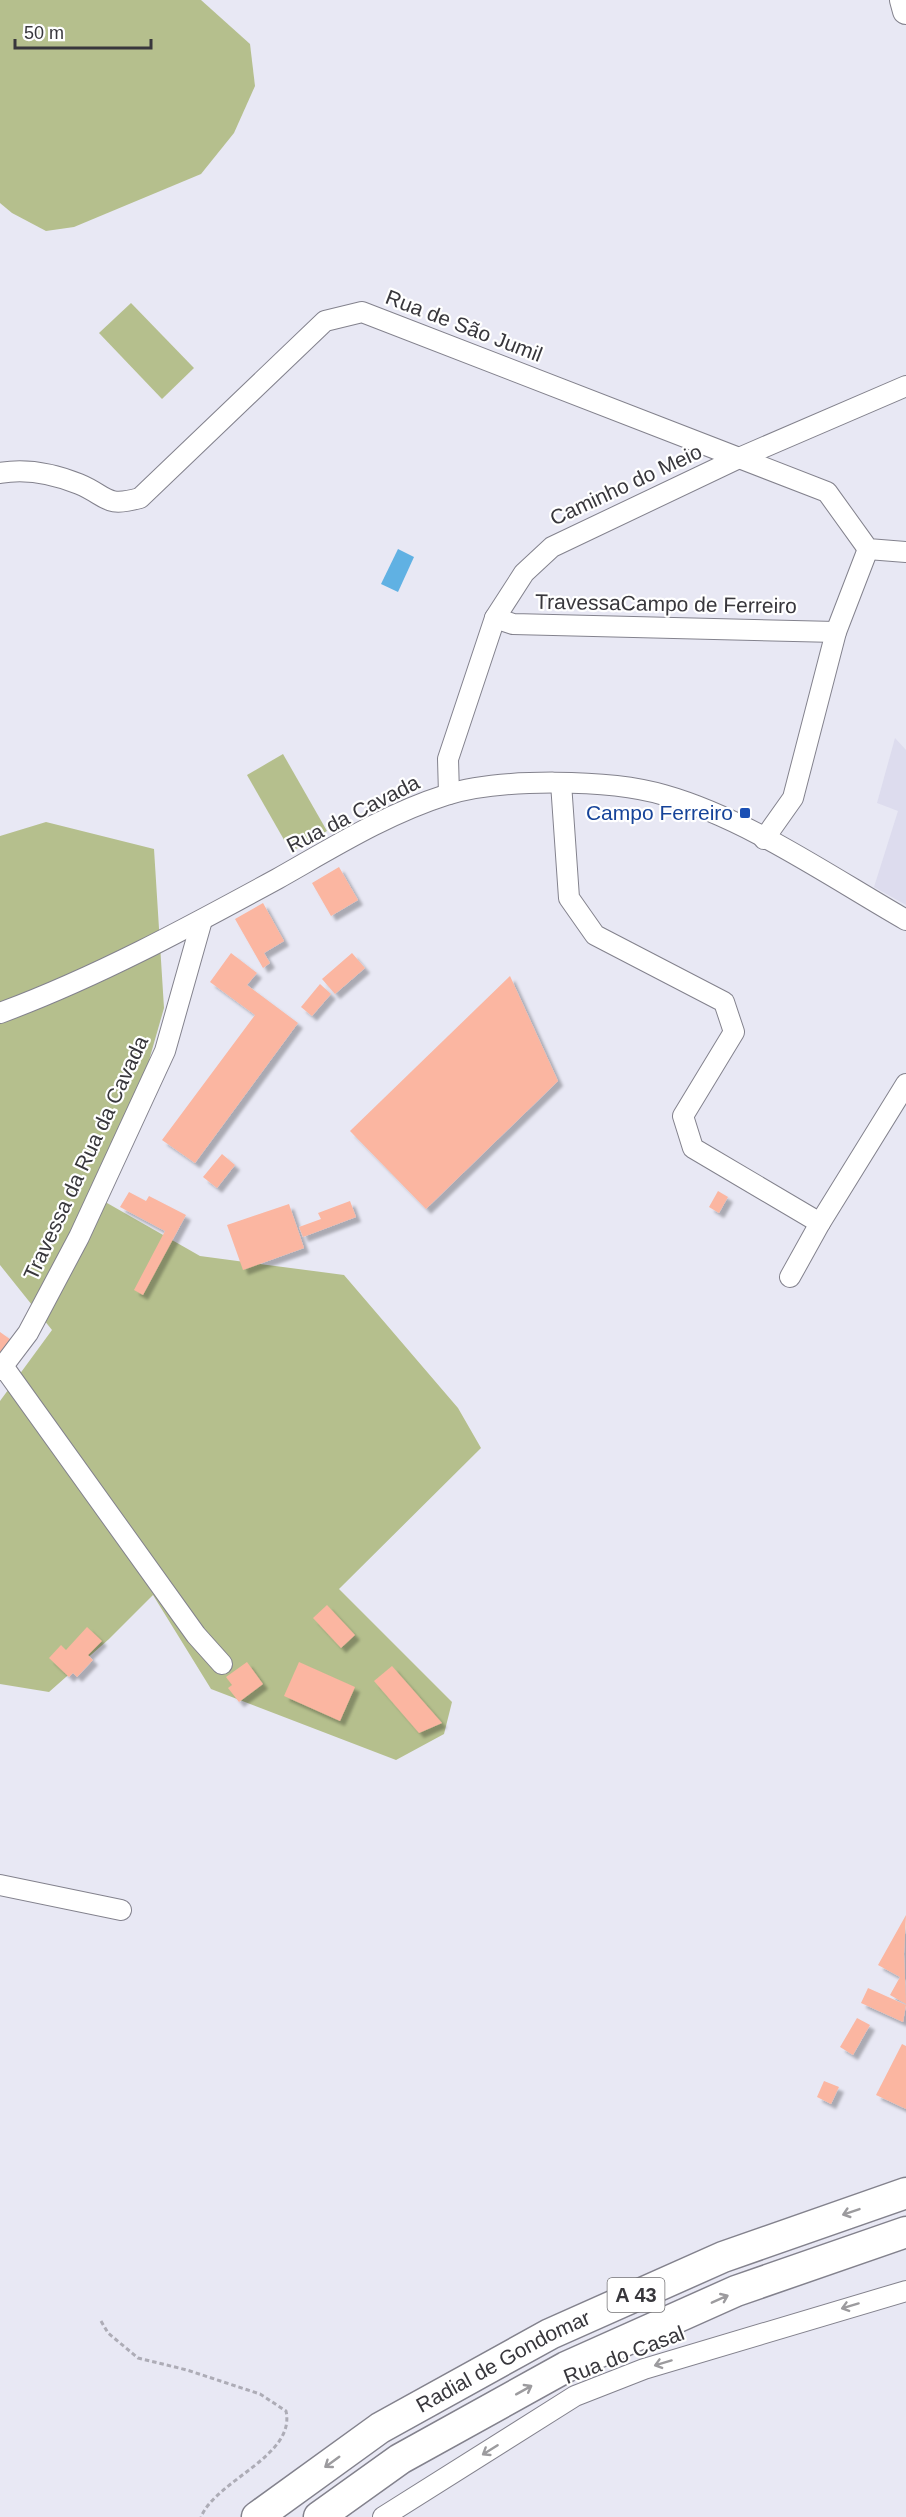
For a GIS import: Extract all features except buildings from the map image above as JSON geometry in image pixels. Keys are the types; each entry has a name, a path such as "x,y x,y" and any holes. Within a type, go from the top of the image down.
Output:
{"highway":[{"name":"Radial de Gondomar","path":"257,2517 380,2428 550,2334 701,2266 906,2193"},
{"name":"Radial de Gondomar","path":"319,2517 400,2459 577,2362 736,2291 906,2232"}],"main road":[{"path":"903,0 906,11"}],"street":[{"name":"Rua de São Jumil","path":"0,473 37,472 57,477 80,485 104,500 122,503 140,498 325,321 362,312 827,492 868,549"},
{"name":"Caminho do Meio","path":"449,794 448,759 495,618 524,573 552,547 739,458 906,386"},
{"path":"765,839 793,798 836,632 868,549 906,552"},
{"name":"TravessaCampo de Ferreiro","path":"495,618 513,624 836,632"},
{"path":"561,783 568,898 595,935 724,1002 734,1032 683,1116 693,1148 820,1223"},
{"name":"Rua da Cavada","path":"0,1013 62,990 202,920 401,811 449,794 507,786 561,783 609,785 663,794 731,821 906,920"},
{"name":"Travessa da Rua da Cavada","path":"2,1368 27,1333 79,1237 165,1051 202,920"},
{"path":"790,1277 820,1223 906,1084"},
{"path":"2,1368 196,1635 222,1664"},
{"path":"0,1885 121,1910"},
{"name":"Rua do Casal","path":"383,2517 575,2396 644,2369 906,2291"}],"path":[{"path":"101,2321 108,2333 138,2358 187,2370 260,2394 285,2411 288,2423 277,2445 229,2486 201,2517"}],"shaded area":[{"path":"895,738 906,750 906,905 874,887 898,811 877,803"}],"green space":[{"path":"0,0 201,0 250,44 255,86 234,133 201,174 74,227 46,231 12,213 0,203"},
{"path":"131,303 194,368 162,399 99,333"},
{"path":"283,754 327,831 291,852 247,775"},
{"path":"46,822 154,849 164,1008 132,1120 93,1195 200,1256 344,1275 458,1408 481,1448 339,1589 452,1702 444,1734 396,1760 211,1689 153,1595 109,1639 49,1692 0,1684 0,1401 52,1330 0,1265 0,836"}],"water":[{"path":"398,549 414,557 398,592 381,584"}],"place":[{"name":"Campo Ferreiro","path":"745,813"}]}
